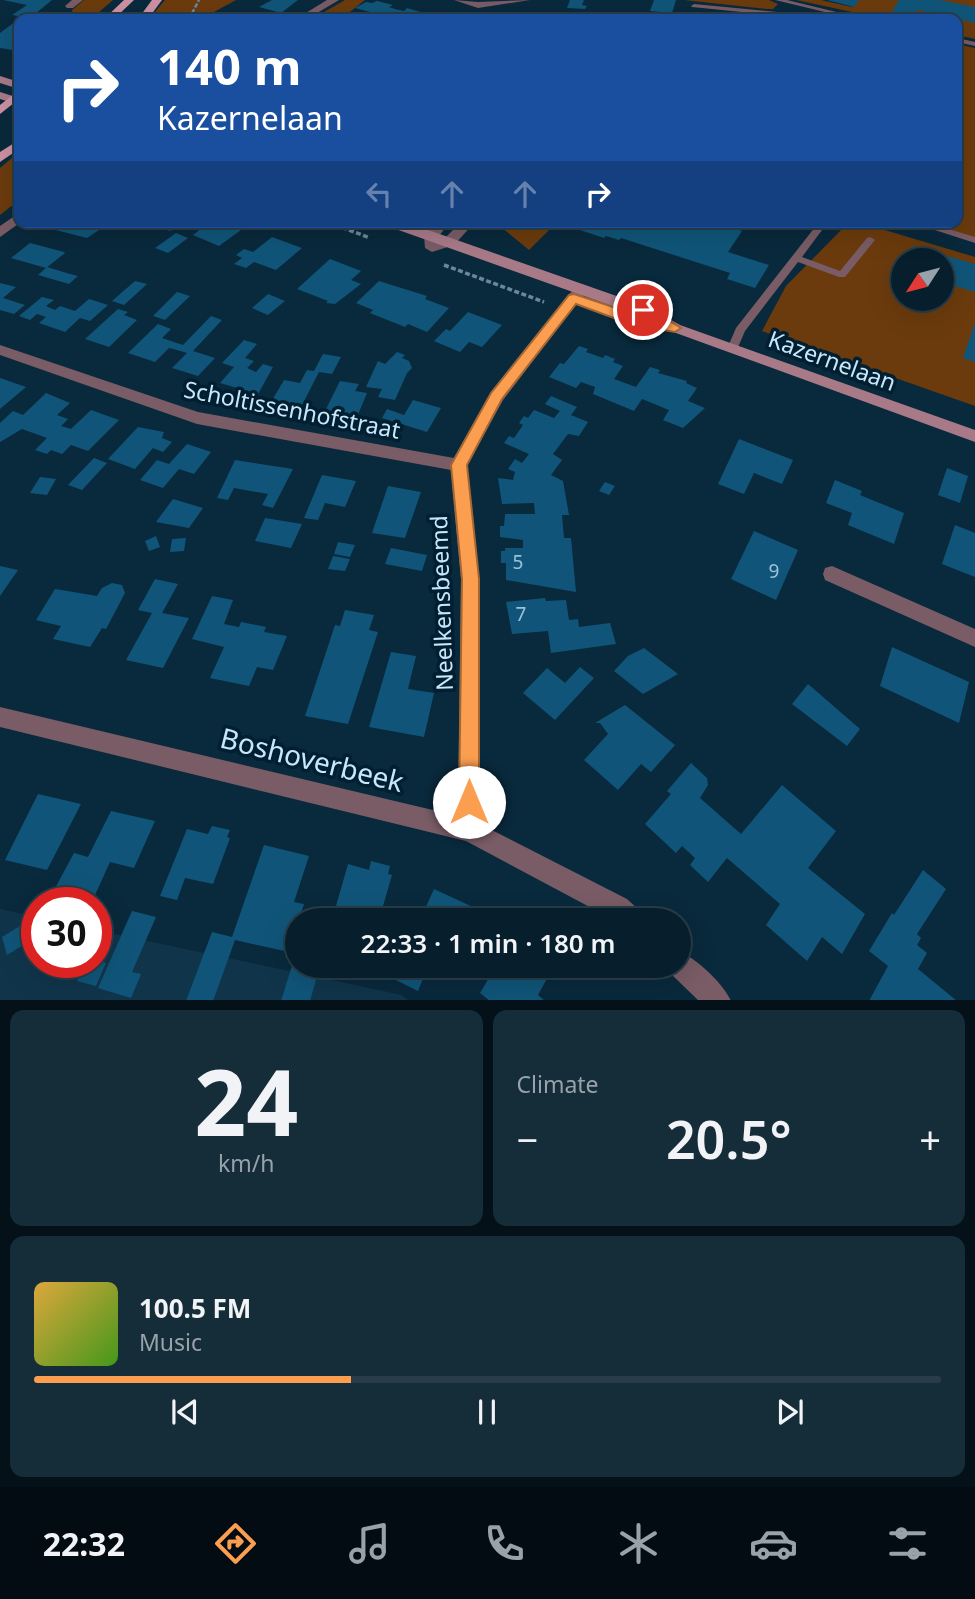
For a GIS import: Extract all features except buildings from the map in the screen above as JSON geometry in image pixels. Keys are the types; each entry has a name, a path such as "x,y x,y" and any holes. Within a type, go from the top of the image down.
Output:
{"main road":[{"path":"114,14 129,0"},
{"path":"0,158 14,147"}],"street":[{"path":"309,14 334,0"},
{"path":"459,0 489,5 525,0"},
{"path":"0,233 14,221"},
{"name":"Kazernelaan","path":"385,228 398,236 431,242 449,242 578,293 638,321 675,328 975,436"},
{"name":"Kazernelaan","path":"397,228 578,293"},
{"path":"431,242 440,228"},
{"path":"449,242 463,228"},
{"path":"459,465 496,396 578,293"},
{"name":"Scholtissenhofstraat","path":"0,350 197,418 459,465"},
{"name":"Neelkensbeemd","path":"459,465 470,579 469,830"},
{"path":"832,574 975,638"},
{"name":"Boshoverbeek","path":"0,717 469,830 618,908"},
{"path":"691,975 718,1000"}],"lane":[{"path":"778,0 836,14"},
{"path":"694,6 776,14"},
{"path":"732,349 740,330 816,228"},
{"path":"934,228 975,240"},
{"path":"796,258 842,275 870,240"}],"shaded area":[{"path":"84,0 113,0 97,14 73,14 72,10"},
{"path":"165,0 236,0 210,14 153,14"},
{"path":"345,0 365,0 347,14 321,14"},
{"path":"684,0 769,0 778,4 773,9 766,9"},
{"path":"796,0 821,0 852,7 858,0 975,0 975,39 962,36 962,14 862,14"},
{"path":"962,45 975,48 975,238 942,228 962,228"},
{"path":"14,156 14,204 0,215 0,168"},
{"path":"500,228 551,228 529,250"},
{"path":"843,228 878,228 945,248 891,248 891,312 954,312 954,251 975,257 975,406 762,331 786,286"},
{"path":"0,909 21,914 21,978 112,978 112,933 285,970 285,978 322,978 402,995 408,1000 0,1000"}],"route":[{"path":"469,802 470,579 459,465 496,396 574,298 638,321 675,328 643,310"}]}
